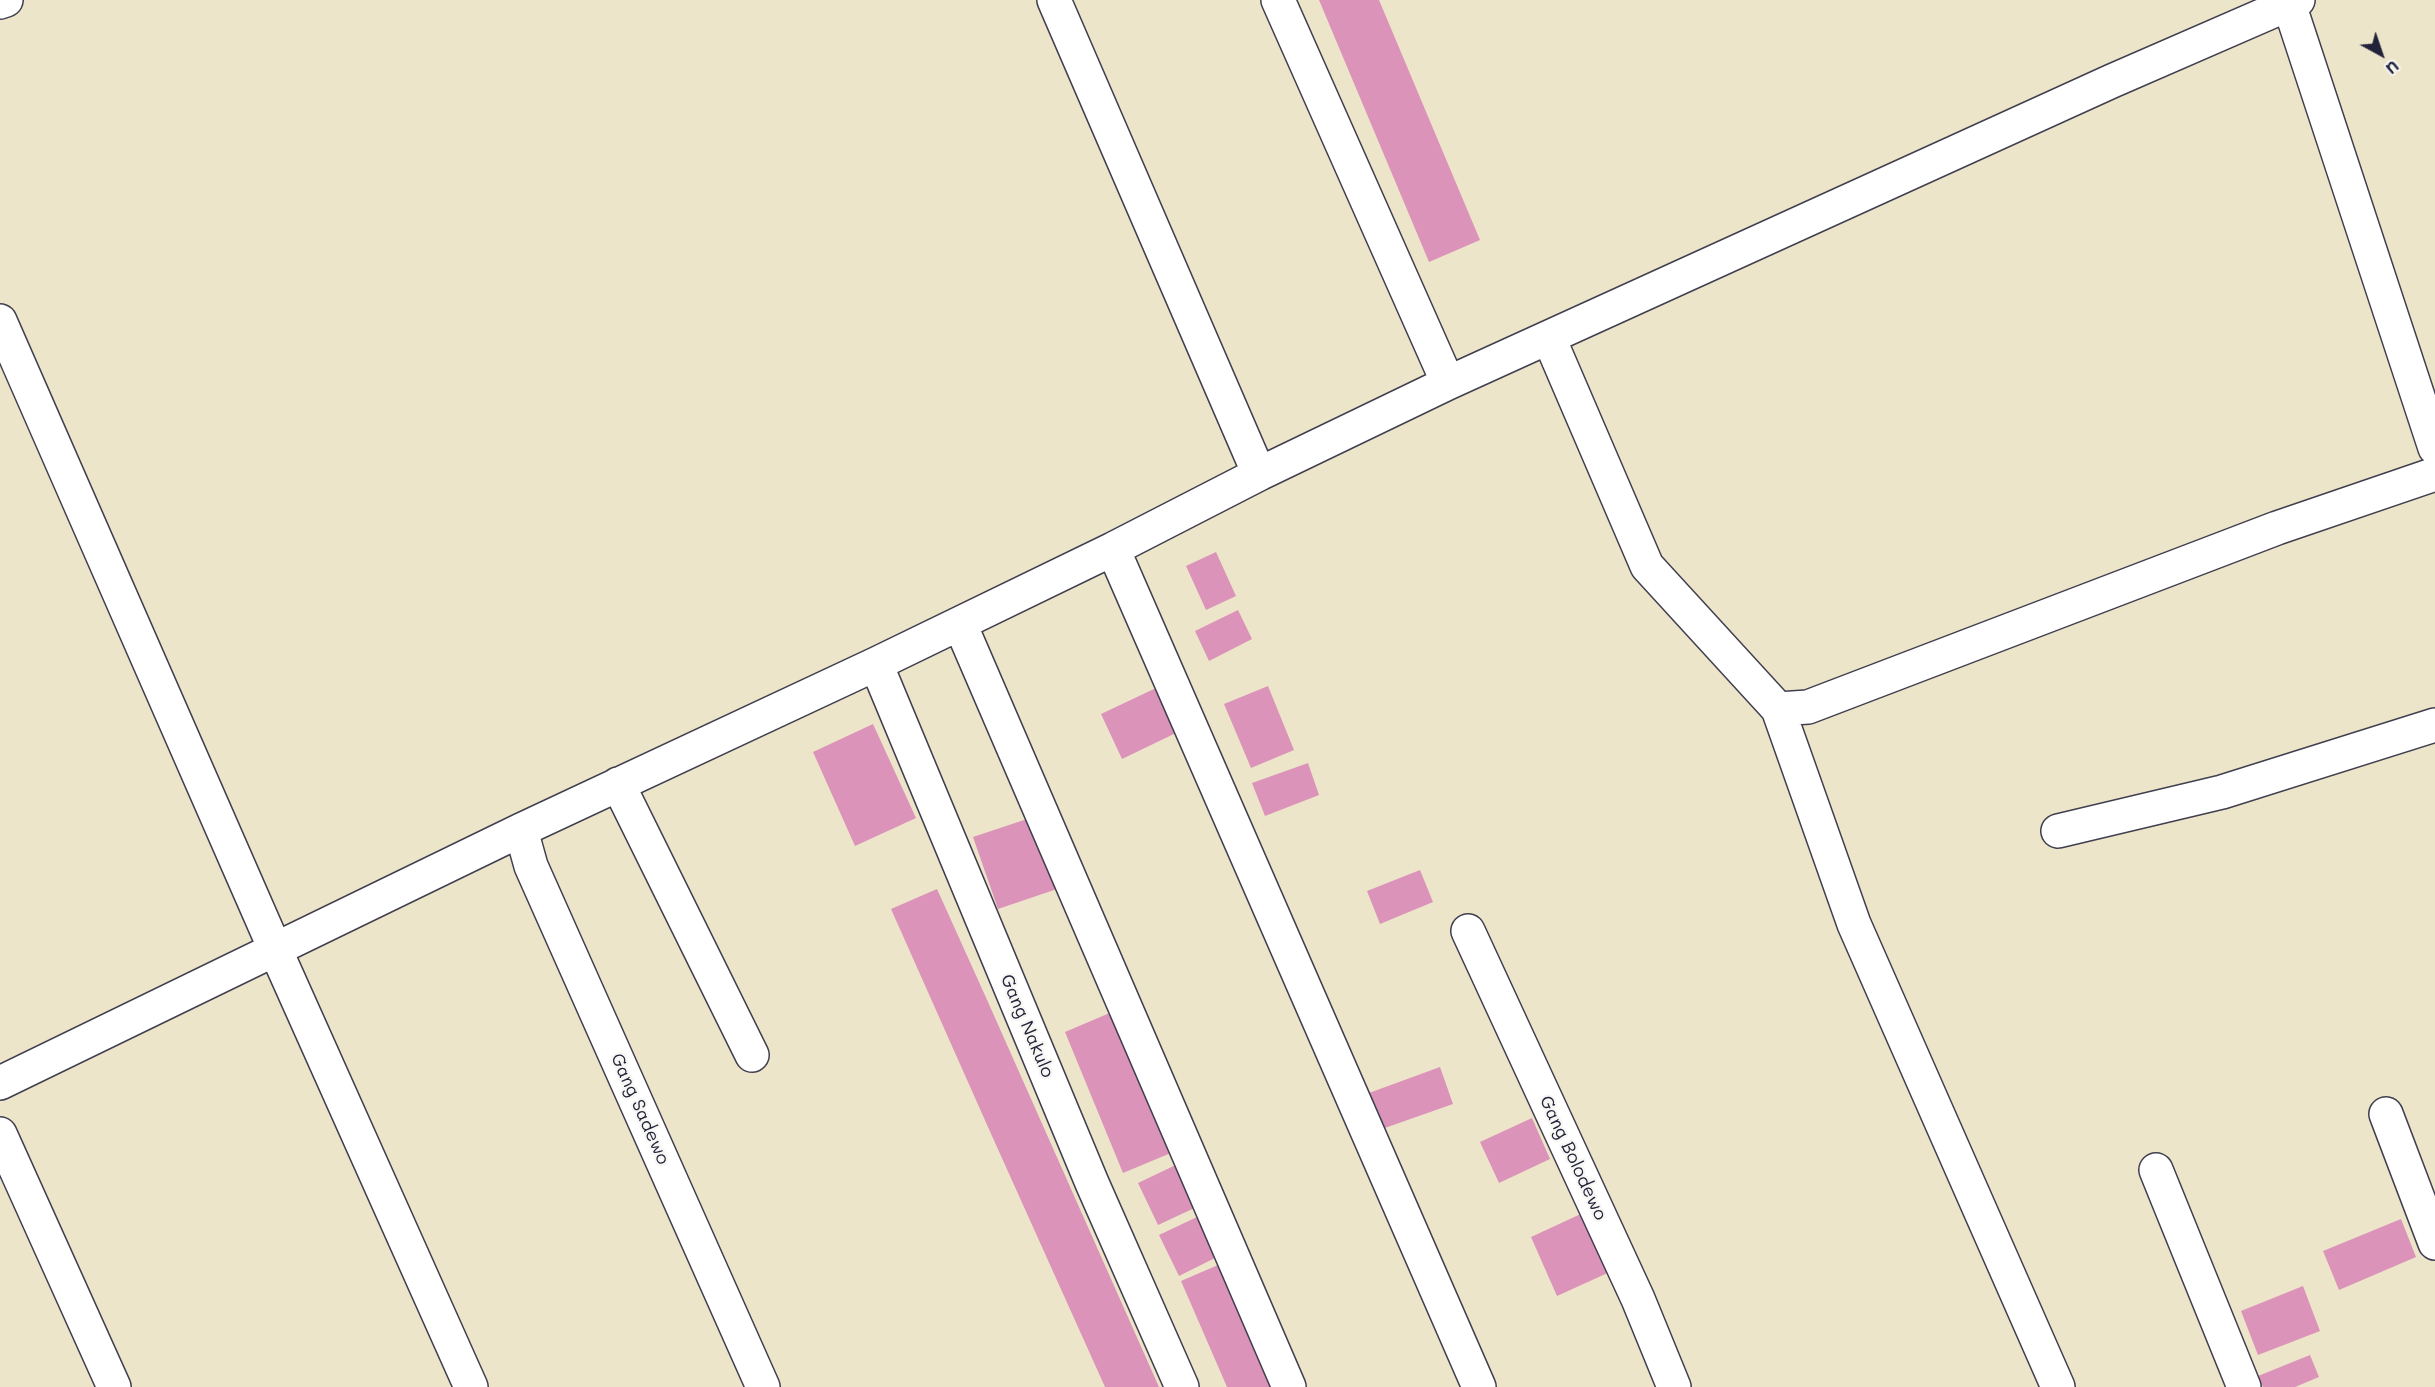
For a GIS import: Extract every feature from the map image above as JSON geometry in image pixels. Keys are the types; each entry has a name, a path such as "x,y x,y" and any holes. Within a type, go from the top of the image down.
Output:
{"street":[{"path":"0,3 6,0"},
{"path":"1054,0 1259,474"},
{"path":"1278,0 1448,383"},
{"path":"0,1083 521,830 960,624 1259,474 1448,383 2102,86 2293,2 2435,448"},
{"path":"0,321 274,949 471,1387"},
{"path":"1549,338 1647,566 1779,709 1854,924 2058,1387"},
{"path":"1779,709 1808,707 2277,528 2435,474"},
{"path":"1113,549 1479,1387"},
{"path":"960,624 1289,1387"},
{"name":"Gang Nakulo","path":"876,664 1088,1172 1182,1387"},
{"path":"2058,831 2222,792 2435,725"},
{"path":"618,784 752,1055"},
{"name":"Gang Sadewo","path":"521,830 531,866 763,1387"},
{"name":"Gang Bolodewo","path":"1468,931 1638,1299 1674,1387"},
{"path":"2386,1114 2435,1243"},
{"path":"0,1134 114,1387"},
{"path":"2156,1170 2244,1387"}],"building":[{"path":"1319,0 1379,0 1480,240 1429,262"},
{"path":"1216,552 1236,596 1206,610 1186,566"},
{"path":"1238,610 1252,639 1209,661 1195,631"},
{"path":"1268,686 1294,750 1251,768 1224,704"},
{"path":"1156,688 1176,733 1122,759 1101,714"},
{"path":"873,724 916,818 855,846 813,752"},
{"path":"1308,763 1319,795 1265,816 1252,783"},
{"path":"1036,816 1060,888 998,909 973,837"},
{"path":"1420,870 1433,902 1380,924 1367,891"},
{"path":"937,889 1159,1387 1105,1387 992,1136 891,909"},
{"path":"1119,1009 1178,1150 1123,1173 1065,1032"},
{"path":"1440,1067 1453,1104 1382,1129 1369,1093"},
{"path":"1532,1118 1550,1159 1499,1183 1480,1142"},
{"path":"1182,1162 1201,1205 1158,1225 1138,1183"},
{"path":"1585,1212 1612,1271 1557,1296 1531,1237"},
{"path":"1197,1217 1217,1257 1179,1276 1159,1235"},
{"path":"2401,1219 2416,1257 2339,1290 2323,1251"},
{"path":"1225,1262 1279,1387 1227,1387 1181,1281"},
{"path":"2303,1286 2320,1331 2258,1355 2241,1311"},
{"path":"2310,1355 2319,1377 2295,1387 2263,1387 2258,1376"}]}
